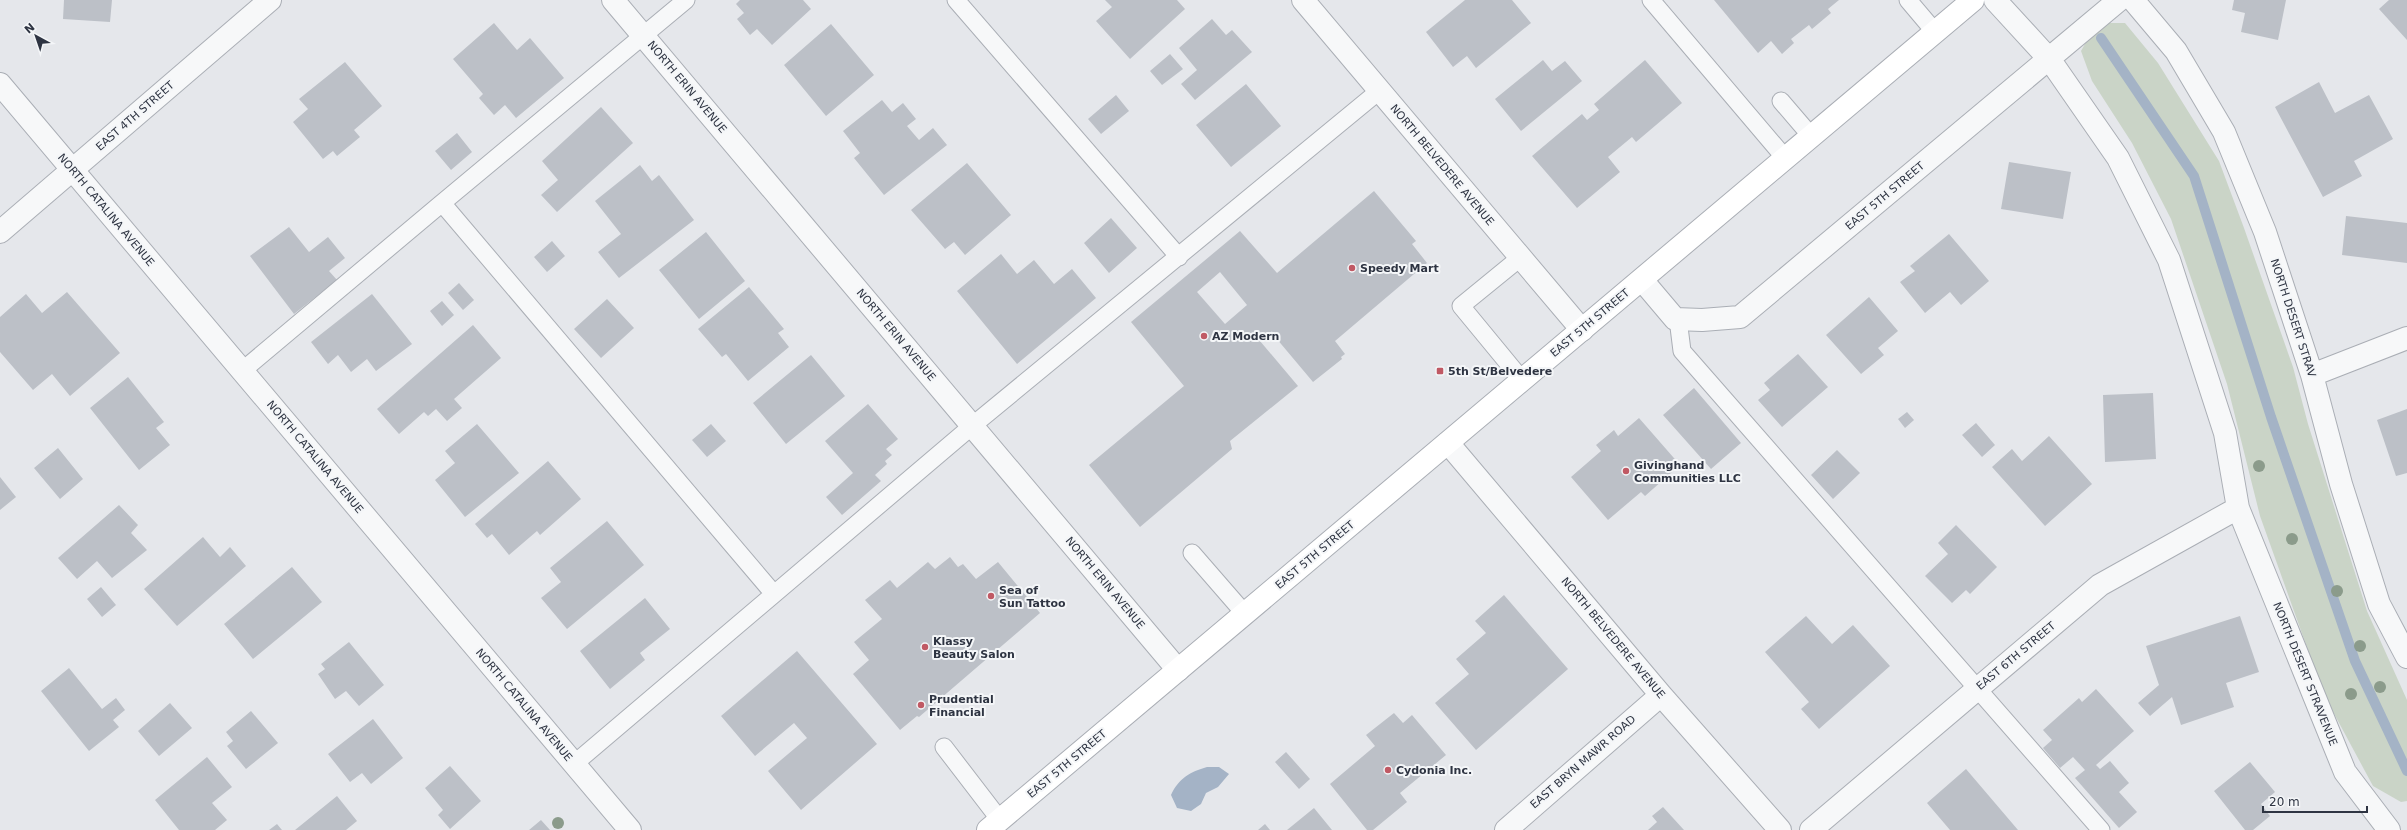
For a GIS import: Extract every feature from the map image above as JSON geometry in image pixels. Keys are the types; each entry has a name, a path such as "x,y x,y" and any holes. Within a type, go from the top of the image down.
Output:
{"street":[{"name":"EAST 4TH STREET","path":"0,232 270,0"},
{"name":"NORTH ERIN AVENUE","path":"613,0 1178,670"},
{"name":"NORTH BELVEDERE AVENUE","path":"1303,0 1582,330"},
{"name":"EAST 5TH STREET","path":"994,825 1642,280 1972,0"},
{"path":"1995,0 2050,60 2118,158 2169,260 2225,433 2238,508"},
{"name":"EAST 5TH STREET","path":"1678,319 1740,317 2050,60 2119,0"},
{"name":"NORTH DESERT STRAV","path":"2133,0 2176,51 2224,132 2265,232 2312,375 2341,484 2379,604 2407,657"},
{"name":"NORTH CATALINA AVENUE","path":"0,84 630,830"},
{"path":"1642,280 1675,319 1678,319"},
{"path":"2312,375 2407,338"},
{"name":"NORTH BELVEDERE AVENUE","path":"1448,443 1661,695 1780,830"},
{"name":"EAST 6TH STREET","path":"1811,830 2100,585 2238,508"},
{"name":"NORTH DESERT STRAVENUE","path":"2238,508 2345,772 2389,830"},
{"name":"EAST BRYN MAWR ROAD","path":"1506,830 1661,695"}],"lane":[{"path":"242,371 686,0"},
{"path":"956,0 1179,257"},
{"path":"1651,0 1785,158"},
{"path":"1908,0 1935,32"},
{"path":"574,764 972,426 1380,91"},
{"path":"1781,101 1811,136"},
{"path":"442,203 774,594"},
{"path":"1521,257 1461,306 1522,380"},
{"path":"1678,319 1682,351 2101,830"},
{"path":"1192,553 1245,614"},
{"path":"944,747 994,825"}],"shaded area":[{"path":"2106,23 2125,23 2158,63 2219,161 2293,367 2308,424 2367,611 2407,700 2407,801 2401,802 2373,786 2324,695 2260,516 2227,384 2171,219 2132,143 2092,81 2081,51 2090,35"}],"water":[{"path":"1207,767 1219,767 1229,774 1218,787 1206,793 1201,804 1191,811 1177,808 1171,795 1174,789 1186,776"}],"building":[{"path":"64,0 112,0 110,22 63,19"},
{"path":"740,0 803,0 811,9 772,45 757,29 750,35 737,19 744,13 736,4"},
{"path":"1105,0 1177,0 1185,9 1130,59 1096,21 1112,7"},
{"path":"1465,0 1512,0 1531,23 1476,68 1467,56 1453,67 1426,32"},
{"path":"1714,0 1839,0 1828,9 1831,13 1812,29 1809,25 1791,39 1794,43 1782,54 1771,41 1758,53"},
{"path":"2234,0 2286,0 2278,40 2241,32 2245,13 2232,10"},
{"path":"2389,0 2407,0 2407,40 2379,9"},
{"path":"1212,19 1226,35 1232,30 1252,52 1195,100 1181,84 1197,70 1179,48"},
{"path":"494,23 517,50 530,38 564,78 516,118 505,105 494,115 479,98 483,94 453,59"},
{"path":"831,24 874,75 826,116 784,65"},
{"path":"1170,54 1183,69 1162,85 1150,71"},
{"path":"1543,60 1552,71 1565,61 1582,81 1521,131 1495,99"},
{"path":"1645,60 1682,103 1636,142 1632,137 1608,157 1620,172 1577,208 1532,156 1582,114 1587,120 1599,110 1594,104"},
{"path":"345,62 382,106 354,130 360,137 337,156 333,151 323,159 293,122 308,109 299,99"},
{"path":"2319,82 2335,113 2369,95 2393,139 2354,161 2362,176 2323,197 2275,107"},
{"path":"1246,84 1281,126 1231,167 1196,125"},
{"path":"1116,95 1129,111 1101,134 1088,119"},
{"path":"882,100 892,112 903,103 916,119 907,126 919,140 933,128 947,145 884,195 854,158 860,153 843,131"},
{"path":"601,107 633,143 557,212 541,195 558,180 542,161"},
{"path":"457,133 472,152 451,170 435,151"},
{"path":"2009,162 2071,172 2063,219 2001,209"},
{"path":"967,163 1011,215 965,255 954,242 945,249 911,210"},
{"path":"640,165 652,181 659,175 694,220 619,278 598,252 621,234 595,201"},
{"path":"1374,191 1416,241 1412,244 1427,263 1335,341 1345,354 1341,357 1342,359 1313,382 1271,332 1260,341 1298,386 1230,441 1232,449 1140,527 1089,465 1184,386 1131,322 1240,231 1277,273","holes":["1220,272 1247,305 1225,324 1197,292"]},
{"path":"2346,216 2407,223 2407,263 2342,255"},
{"path":"1111,218 1137,248 1109,273 1084,243"},
{"path":"289,227 309,252 328,237 345,258 329,271 337,280 294,314 250,256"},
{"path":"706,232 745,281 699,319 659,270"},
{"path":"1949,234 1989,281 1961,305 1950,292 1925,313 1900,282 1915,271 1910,266"},
{"path":"552,241 565,256 547,272 534,257"},
{"path":"1001,254 1017,274 1034,260 1054,284 1072,269 1096,298 1017,364 957,291"},
{"path":"459,283 474,300 463,310 448,293"},
{"path":"749,287 784,329 778,333 789,347 748,381 726,354 722,357 698,329"},
{"path":"67,292 120,353 70,396 52,374 33,390 0,352 0,317 26,294 42,313"},
{"path":"372,294 412,344 376,371 367,359 351,372 338,355 328,364 311,342"},
{"path":"1869,297 1898,331 1878,348 1884,355 1861,374 1826,335"},
{"path":"607,299 634,328 601,358 574,329"},
{"path":"442,301 454,315 442,326 430,311"},
{"path":"473,325 501,358 454,399 462,408 447,421 436,409 428,416 424,412 399,434 377,409"},
{"path":"1798,354 1828,387 1782,427 1758,400 1770,390 1764,383"},
{"path":"811,355 845,396 786,444 753,403"},
{"path":"128,377 164,422 156,428 170,445 139,470 90,408"},
{"path":"1694,388 1741,443 1711,469 1663,415"},
{"path":"2153,393 2156,459 2105,462 2103,395"},
{"path":"868,404 898,439 886,449 892,455 885,461 887,464 875,475 881,481 842,515 826,497 853,473 825,441"},
{"path":"2407,409 2407,473 2396,476 2377,420"},
{"path":"1907,412 1914,420 1905,428 1898,419"},
{"name":"Givinghand Communities LLC","path":"1639,418 1680,465 1645,496 1641,492 1608,520 1571,477 1601,451 1596,445 1614,430 1618,436"},
{"path":"1976,423 1995,445 1982,457 1962,435"},
{"path":"477,424 519,473 465,517 435,480 455,463 445,451"},
{"path":"711,424 726,441 707,457 692,440"},
{"path":"2049,436 2092,484 2045,526 1992,467 2012,449 2022,461"},
{"path":"58,448 83,479 60,499 34,468"},
{"path":"1837,450 1860,473 1833,499 1811,475"},
{"path":"548,461 581,499 540,535 537,531 509,555 492,534 487,538 475,524"},
{"path":"0,477 16,497 0,510"},
{"path":"119,505 138,525 131,533 147,550 112,578 97,561 77,579 58,558"},
{"path":"607,521 644,565 567,629 541,598 561,582 550,568"},
{"path":"1956,525 1997,567 1970,594 1966,590 1952,603 1925,576 1948,554 1938,543"},
{"path":"203,537 220,557 230,547 246,566 177,626 144,589"},
{"path":"950,557 958,567 963,564 976,579 998,562 1040,613 919,717 917,716 900,730 853,674 869,660 854,642 882,619 865,600 890,580 897,588 928,562 935,569"},
{"path":"292,567 322,602 253,659 224,624"},
{"path":"101,587 116,605 102,617 87,599"},
{"path":"1504,595 1568,669 1476,750 1435,703 1469,674 1456,659 1486,633 1475,621"},
{"path":"645,598 670,629 640,653 645,660 610,689 580,651"},
{"path":"1806,616 1832,644 1853,625 1890,666 1819,729 1801,709 1809,702 1765,652"},
{"path":"2240,616 2259,672 2226,683 2234,707 2181,725 2172,697 2150,716 2138,703 2159,685 2146,646"},
{"path":"349,642 384,685 359,706 346,691 335,699 318,674 325,669 321,664"},
{"path":"797,651 877,744 801,810 768,771 807,738 794,723 755,756 721,716"},
{"path":"69,668 102,709 116,698 125,710 113,720 119,727 89,751 41,691"},
{"path":"2096,689 2134,731 2096,765 2100,769 2110,761 2129,783 2119,792 2137,812 2119,828 2075,778 2085,770 2073,757 2060,768 2043,748 2052,740 2043,730 2079,698 2082,702"},
{"path":"170,703 192,728 159,756 138,731"},
{"path":"251,711 278,743 246,769 227,746 233,741 226,732"},
{"name":"Cydonia Inc.","path":"1394,713 1403,723 1412,715 1446,755 1400,793 1407,802 1373,830 1367,830 1330,784 1375,746 1366,735"},
{"path":"373,719 403,758 371,784 362,773 350,782 328,754"},
{"path":"1286,752 1310,779 1299,789 1275,762"},
{"path":"207,757 232,787 212,803 227,820 215,830 179,830 155,800"},
{"path":"2250,762 2275,792 2261,804 2270,816 2253,830 2245,830 2214,791"},
{"path":"450,766 481,801 450,829 438,815 443,810 425,788"},
{"path":"1966,769 2018,830 1950,830 1927,803"},
{"path":"337,796 357,821 346,830 295,830"},
{"path":"1663,807 1684,830 1648,830 1657,822 1652,816"},
{"path":"1314,808 1332,830 1287,830"},
{"path":"541,820 550,830 529,830"},
{"path":"277,824 282,830 269,830"},
{"path":"1265,824 1270,830 1258,830"}],"waterway":[{"path":"2101,38 2194,176 2271,417 2355,661 2407,771"}],"place":[{"name":"Speedy Mart","path":"1352,268"},
{"name":"AZ Modern","path":"1204,336"},
{"name":"5th St/Belvedere","path":"1440,371"},
{"name":"Givinghand Communities LLC","path":"1626,471"},
{"name":"Sea of Sun Tattoo","path":"991,596"},
{"name":"Klassy Beauty Salon","path":"925,647"},
{"name":"Prudential Financial","path":"921,705"},
{"name":"Cydonia Inc.","path":"1388,770"}]}
